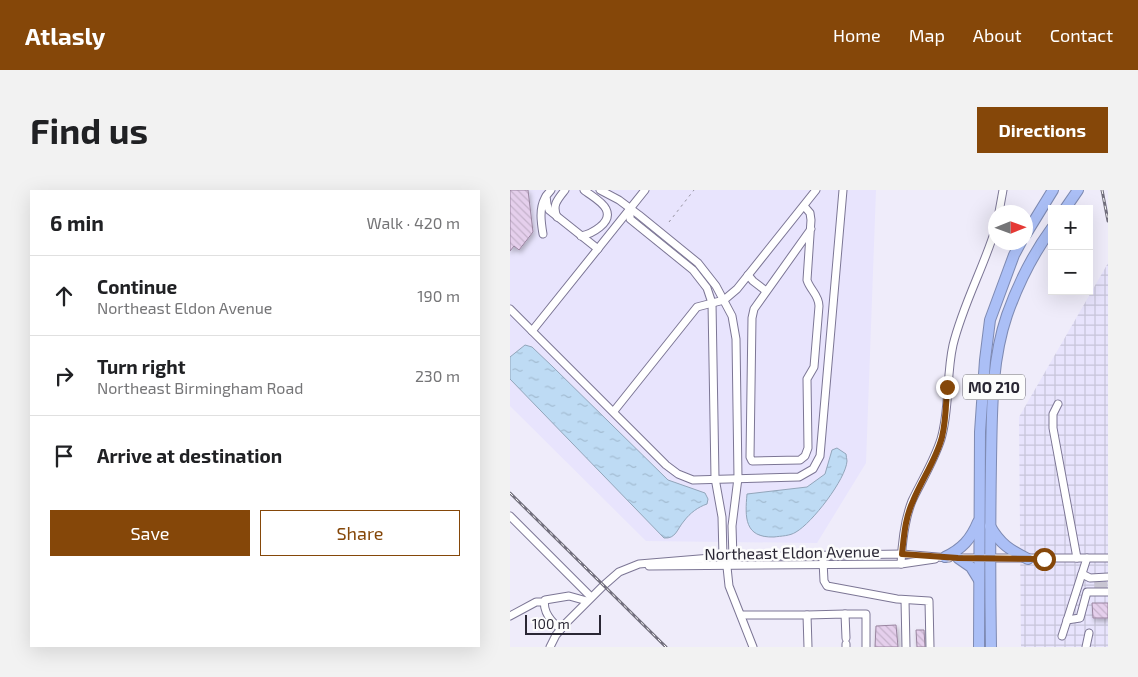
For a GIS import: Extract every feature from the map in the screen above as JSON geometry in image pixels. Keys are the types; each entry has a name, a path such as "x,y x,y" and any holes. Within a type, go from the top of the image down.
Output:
{"highway":[{"path":"1033,223 1053,190"},
{"path":"1068,205 1078,190"},
{"name":"MO 210","path":"979,647 980,585 990,525 992,406 996,357 1006,316 1022,276 1048,234"},
{"name":"MO 210","path":"991,647 980,517 980,432 990,320 1017,250"},
{"path":"945,557 961,549 973,535 980,517"},
{"path":"990,525 997,540 1012,552 1028,559"},
{"path":"958,558 967,563 975,572 980,585"}],"street":[{"path":"557,217 554,210 555,203 565,190"},
{"path":"581,236 593,232 600,227 607,215 602,204 584,190"},
{"path":"600,190 619,200 698,263 724,300 732,316 736,333 738,478 732,526 733,558 727,567"},
{"path":"532,331 645,190"},
{"path":"614,411 697,308 724,300 738,288 816,190"},
{"path":"510,309 666,465 678,474 693,480 799,477 813,469 820,456 843,190"},
{"path":"1000,205 1003,190"},
{"path":"549,193 547,204 549,210 598,249"},
{"path":"543,234 541,214 543,202 549,193"},
{"path":"804,206 810,213 812,220 807,280 819,300 814,367 807,379 808,448 805,456 800,460 752,461 750,457 752,318 754,309 811,229"},
{"path":"630,210 630,219 694,270 707,288 712,303 715,478 722,517 723,558 727,567 729,586 753,647"},
{"path":"902,564 905,524 912,502 935,457 942,437 946,416 948,373 958,330 965,306 988,250"},
{"path":"748,275 766,291"},
{"path":"815,352 830,352"},
{"path":"1058,404 1054,414 1053,428 1070,505 1077,558"},
{"path":"510,516 589,599"},
{"name":"Northeast Eldon Avenue","path":"550,647 561,629 589,599 619,572 639,564 723,558 902,554 985,559 1108,558"},
{"path":"823,556 824,581 827,586 905,600 929,601 930,647"},
{"name":"Northeast Eldon Avenue","path":"639,564 657,568 902,564 945,557"},
{"path":"1062,636 1087,558"},
{"path":"1082,574 1102,585"},
{"path":"1067,620 1080,618 1090,578"},
{"path":"1087,592 1102,585"},
{"path":"510,616 536,602 544,602 549,598 568,596 589,599"},
{"path":"905,600 906,647"},
{"path":"544,602 544,608 554,624 561,629"},
{"path":"845,614 846,643"},
{"path":"740,615 866,614 866,647"},
{"path":"807,615 808,647"},
{"path":"1086,647 1089,633"}],"path":[{"path":"669,222 694,190"}],"shaded area":[{"path":"510,190 876,190 866,463 817,543 646,541 510,406"},
{"path":"1108,263 1108,647 1021,647 1019,417 1090,295 1093,295 1093,289"}],"water":[{"path":"525,345 532,347 668,480 705,493 708,499 707,504 689,515 674,535 664,538 510,379 510,357"},
{"path":"837,448 846,454 845,469 835,489 811,520 796,532 785,536 764,536 752,530 748,524 746,511 747,494 807,487 825,474 832,450"}],"building":[{"path":"510,190 528,190 533,232 519,250 514,246 510,251"},
{"path":"1092,603 1108,603 1108,618 1093,618"},
{"path":"896,625 898,647 875,647 876,626"},
{"path":"916,630 924,630 925,647 917,647"}],"tunnel":[{"path":"1098,582 1098,588"},
{"path":"1104,582 1104,588"}],"railway":[{"path":"1102,190 1108,221"},
{"path":"510,493 666,647"}],"route":[{"path":"947,387 946,416 942,437 935,457 912,502 905,524 902,554 958,558 1044,559"}]}
